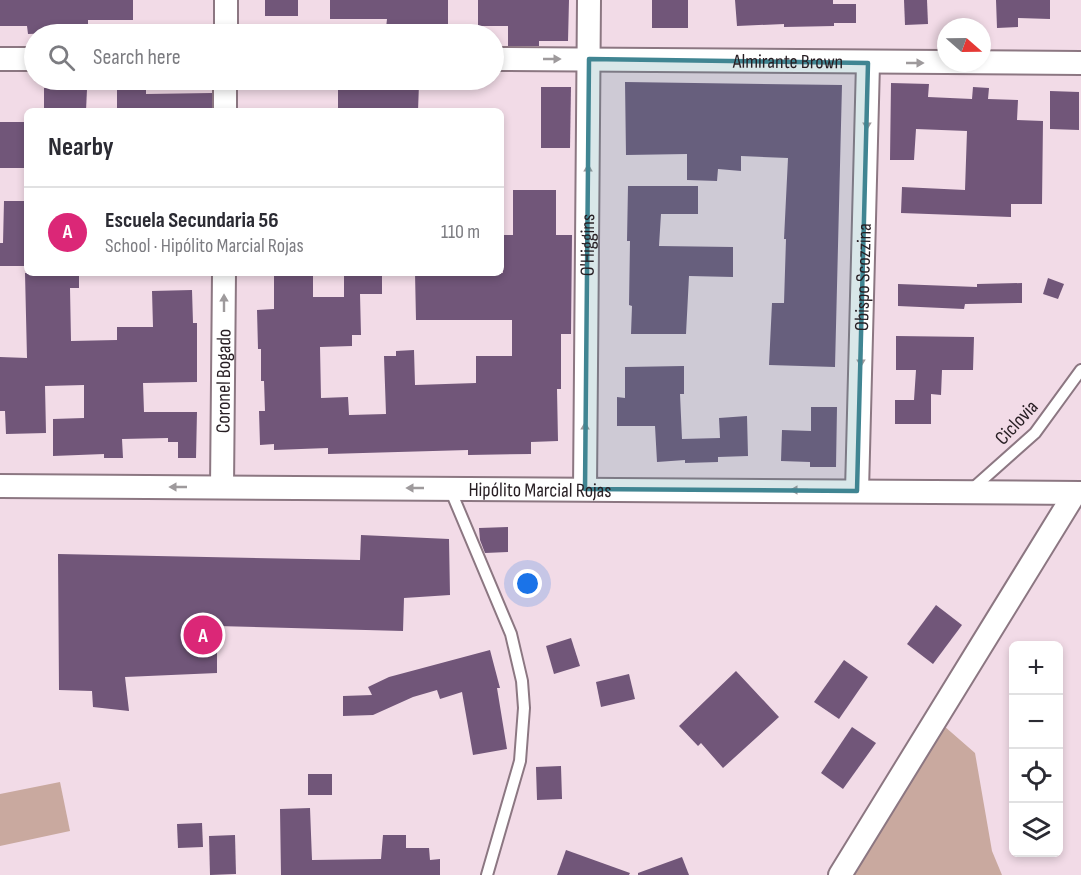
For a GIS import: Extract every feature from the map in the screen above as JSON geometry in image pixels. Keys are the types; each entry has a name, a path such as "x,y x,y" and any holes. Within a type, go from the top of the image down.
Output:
{"street":[{"path":"226,0 226,24"},
{"name":"O'Higgins","path":"585,489 589,0"},
{"path":"0,59 24,59"},
{"name":"Almirante Brown","path":"504,59 1081,63"},
{"name":"Obispo Scozzina","path":"857,491 868,63"},
{"path":"225,90 225,108"},
{"name":"Coronel Bogado","path":"222,487 224,276"},
{"name":"Hipólito Marcial Rojas","path":"0,486 1078,493"},
{"path":"840,875 1078,493"}],"lane":[{"name":"Ciclovia","path":"969,492 1035,433 1081,370"},
{"path":"450,488 511,634 522,681 524,708 520,761 487,875"}],"highlighted area":[{"path":"589,59 868,63 857,491 585,489"}],"shaded area":[{"path":"936,719 975,753 992,851 1002,875 840,875"},
{"path":"60,782 70,831 0,846 0,794"}],"building":[{"path":"0,0 133,0 133,20 88,20 88,24 0,26"},
{"path":"265,0 298,0 298,16 265,16"},
{"path":"330,0 448,0 448,24 386,24 387,19 330,19"},
{"path":"478,0 569,0 568,41 539,41 539,46 508,46 508,26 478,24"},
{"path":"652,0 688,0 688,28 652,28"},
{"path":"735,0 833,0 833,4 856,4 856,23 834,23 834,26 784,27 784,24 737,26"},
{"path":"904,0 927,0 928,24 905,25"},
{"path":"996,0 1050,0 1050,19 1018,18 1018,27 997,28"},
{"path":"625,82 842,85 835,367 769,365 772,303 784,303 788,158 741,156 741,171 718,169 717,181 687,180 687,154 626,155"},
{"path":"891,83 929,84 928,97 972,99 973,87 989,88 988,99 1018,100 1017,120 1043,121 1042,204 1011,204 1011,217 901,213 902,187 965,190 967,131 916,129 914,160 890,160"},
{"path":"541,87 571,87 570,148 541,148"},
{"path":"44,90 87,90 86,108 44,108"},
{"path":"117,90 146,90 146,94 212,93 212,108 117,108"},
{"path":"338,90 419,90 418,108 338,108"},
{"path":"1050,91 1079,92 1079,130 1050,129"},
{"path":"0,122 24,122 24,168 0,168"},
{"path":"628,186 698,186 698,214 661,214 659,246 733,247 733,277 689,276 686,334 631,334 630,241 627,241"},
{"path":"513,190 556,190 556,235 572,235 571,334 561,334 561,389 557,389 558,441 531,442 531,454 468,455 468,450 328,454 328,448 274,450 274,444 260,445 259,411 265,411 264,381 261,381 261,349 258,349 257,310 274,309 274,276 313,276 313,297 344,297 344,276 382,276 382,294 360,294 361,335 352,335 352,346 320,347 321,398 348,397 349,415 386,414 384,356 396,356 396,351 414,350 415,385 476,383 476,356 512,356 512,320 416,320 415,276 504,276 504,235 513,235"},
{"path":"4,201 24,201 24,266 0,266 0,243 3,243"},
{"path":"25,276 79,276 79,288 70,288 71,341 117,340 117,327 153,327 152,291 192,290 193,323 197,323 197,382 143,383 144,412 197,412 196,458 178,458 178,442 168,442 168,438 122,439 123,458 104,458 104,454 53,456 53,419 84,418 84,385 45,386 46,433 6,434 5,411 0,411 0,357 27,358"},
{"path":"1048,278 1064,284 1058,299 1043,294"},
{"path":"1022,283 1022,303 965,304 964,309 898,306 898,284 977,287 977,284"},
{"path":"896,336 974,337 973,370 942,370 941,395 931,394 931,424 895,424 895,400 914,400 916,370 896,370"},
{"path":"684,366 684,394 680,394 682,439 720,438 719,418 747,416 748,456 718,457 718,462 685,463 685,460 657,462 655,426 617,426 617,397 625,398 625,367"},
{"path":"811,407 837,407 836,467 810,467 810,462 781,461 782,430 811,431"},
{"path":"508,527 508,552 485,553 480,540 479,528"},
{"path":"361,535 449,539 450,595 404,598 403,631 217,626 217,673 125,677 129,711 93,707 92,691 59,690 58,554 360,560"},
{"path":"936,605 962,625 933,664 907,644"},
{"path":"571,638 580,666 554,674 546,646"},
{"path":"490,650 500,688 497,688 507,749 473,755 462,692 440,699 437,690 413,697 373,715 343,716 343,696 372,695 368,687 389,677"},
{"path":"844,660 868,677 839,719 814,702"},
{"path":"736,671 779,717 723,768 701,743 698,746 679,726"},
{"path":"629,674 635,699 601,707 596,682"},
{"path":"852,727 876,743 843,789 821,773"},
{"path":"561,766 562,799 537,800 536,767"},
{"path":"308,774 332,774 332,795 308,795"},
{"path":"310,808 312,860 381,859 383,835 406,835 406,848 429,848 430,860 440,859 440,875 281,875 280,809"},
{"path":"202,823 203,847 178,848 177,824"},
{"path":"235,835 236,874 210,875 209,836"},
{"path":"566,850 630,873 629,875 557,875"},
{"path":"682,857 689,875 638,875 638,873"}],"place":[{"name":"Escuela Secundaria 56","path":"203,635"}]}
